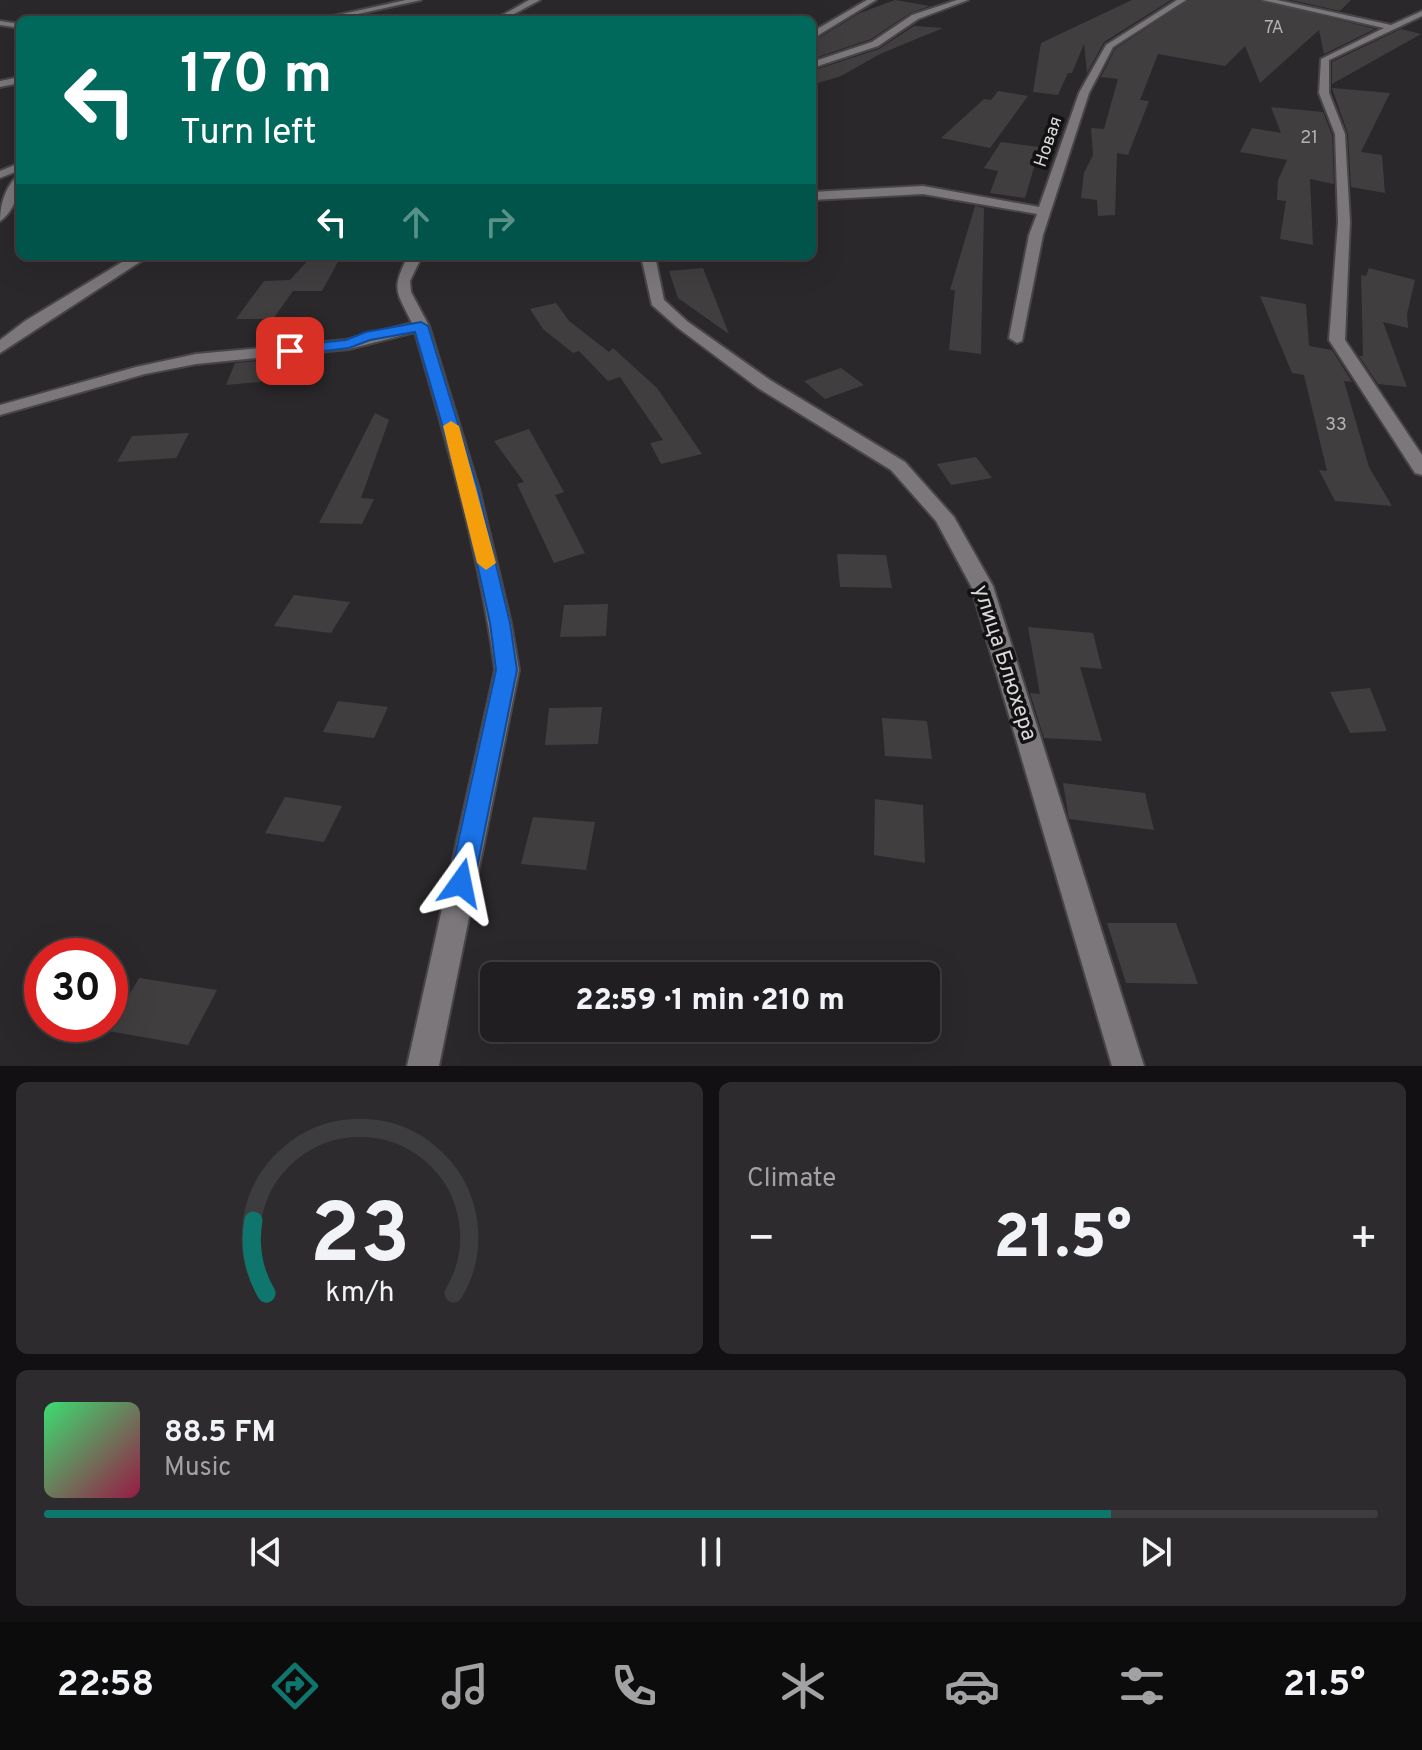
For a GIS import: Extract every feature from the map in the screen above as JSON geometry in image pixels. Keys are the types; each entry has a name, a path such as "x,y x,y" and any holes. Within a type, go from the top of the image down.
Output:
{"street":[{"path":"339,16 417,0"},
{"path":"504,16 536,0"},
{"path":"816,34 872,0"},
{"path":"816,64 875,44 915,17 964,0"},
{"name":"Новая","path":"1017,338 1036,235 1084,93 1110,45 1182,0"},
{"path":"1266,0 1388,26"},
{"path":"1422,13 1388,26 1325,59 1324,93 1340,134 1344,222 1337,340 1422,469"},
{"path":"0,217 16,178"},
{"path":"816,196 923,190 1044,212"},
{"path":"0,348 30,324 135,260"},
{"path":"413,260 403,281 404,292 421,326 470,489 500,623 507,670 423,1066"},
{"name":"улица Блюхера","path":"649,260 657,302 683,325 764,384 898,466 944,517 982,586 1128,1066"},
{"path":"0,410 142,370 196,359 335,346 421,326"}],"building":[{"path":"895,0 930,6 910,13 871,39 816,58 816,40 860,13"},
{"path":"1132,0 1171,0 1104,42 1087,73 1084,44 1072,73 1068,73 1058,95 1033,92 1041,43"},
{"path":"1189,0 1259,0 1375,29 1324,54 1319,30 1260,83 1245,46 1225,66 1158,54 1140,100 1149,101 1128,155 1117,153 1115,215 1098,216 1097,200 1081,198 1084,173 1093,155 1091,128 1104,129 1118,79 1101,77 1115,49"},
{"path":"1291,0 1351,0 1340,11"},
{"path":"914,26 943,28 880,54 841,76 816,84 816,70 879,49"},
{"path":"1401,29 1421,34 1332,84 1332,62"},
{"path":"1332,88 1390,93 1361,152 1382,155 1385,193 1351,187 1348,134"},
{"path":"998,91 1028,96 990,148 941,138 984,99 991,100"},
{"path":"1271,107 1323,112 1332,135 1334,184 1310,179 1313,245 1280,239 1286,201 1277,200 1278,180 1287,160 1240,152 1252,128 1281,133"},
{"path":"1001,142 1040,147 1025,198 990,193 998,171 984,168"},
{"path":"975,206 984,208 981,354 949,350 955,290 950,290"},
{"path":"308,260 339,260 322,291 293,291 273,319 236,319 264,281 290,280"},
{"path":"703,268 729,334 678,298 669,271"},
{"path":"1369,268 1415,280 1407,314 1408,328 1383,322 1407,387 1378,384 1359,356 1363,356 1361,275 1366,276"},
{"path":"1260,296 1306,304 1309,346 1332,350 1352,382 1344,381 1369,467 1392,506 1335,501 1319,470 1327,471 1304,375 1292,373"},
{"path":"556,303 569,321 609,352 613,348 657,388 702,454 661,464 650,443 663,440 620,377 608,381 579,351 573,353 543,329 530,309"},
{"path":"269,360 260,382 226,385 235,363"},
{"path":"841,368 864,385 825,399 804,381"},
{"path":"375,413 389,420 361,498 374,499 362,524 319,523"},
{"path":"529,429 564,492 555,495 585,553 554,563 517,484 524,482 494,441"},
{"path":"189,433 176,458 117,462 132,436"},
{"path":"976,457 992,478 951,485 937,464"},
{"path":"837,554 886,555 892,588 840,587"},
{"path":"294,595 350,602 331,633 274,626"},
{"path":"608,604 606,636 560,637 564,605"},
{"path":"1028,627 1093,633 1102,669 1080,667 1102,741 1044,738 1030,693 1040,694"},
{"path":"1370,688 1387,731 1350,733 1330,692"},
{"path":"338,701 388,707 374,738 323,732"},
{"path":"602,707 598,744 545,745 549,708"},
{"path":"882,718 927,721 932,759 885,756"},
{"path":"1063,783 1145,793 1154,830 1069,819"},
{"path":"285,797 342,806 324,842 265,833"},
{"path":"875,799 923,805 925,863 874,855"},
{"path":"533,817 595,822 586,870 521,864"},
{"path":"1107,923 1176,923 1198,984 1126,983"},
{"path":"139,978 217,990 188,1045 128,1034 128,997"}],"slow traffic":[{"path":"451,426 470,489 486,563"}],"route":[{"path":"290,351 349,344 366,337 421,326 470,489 500,623 507,670 461,883"}]}
